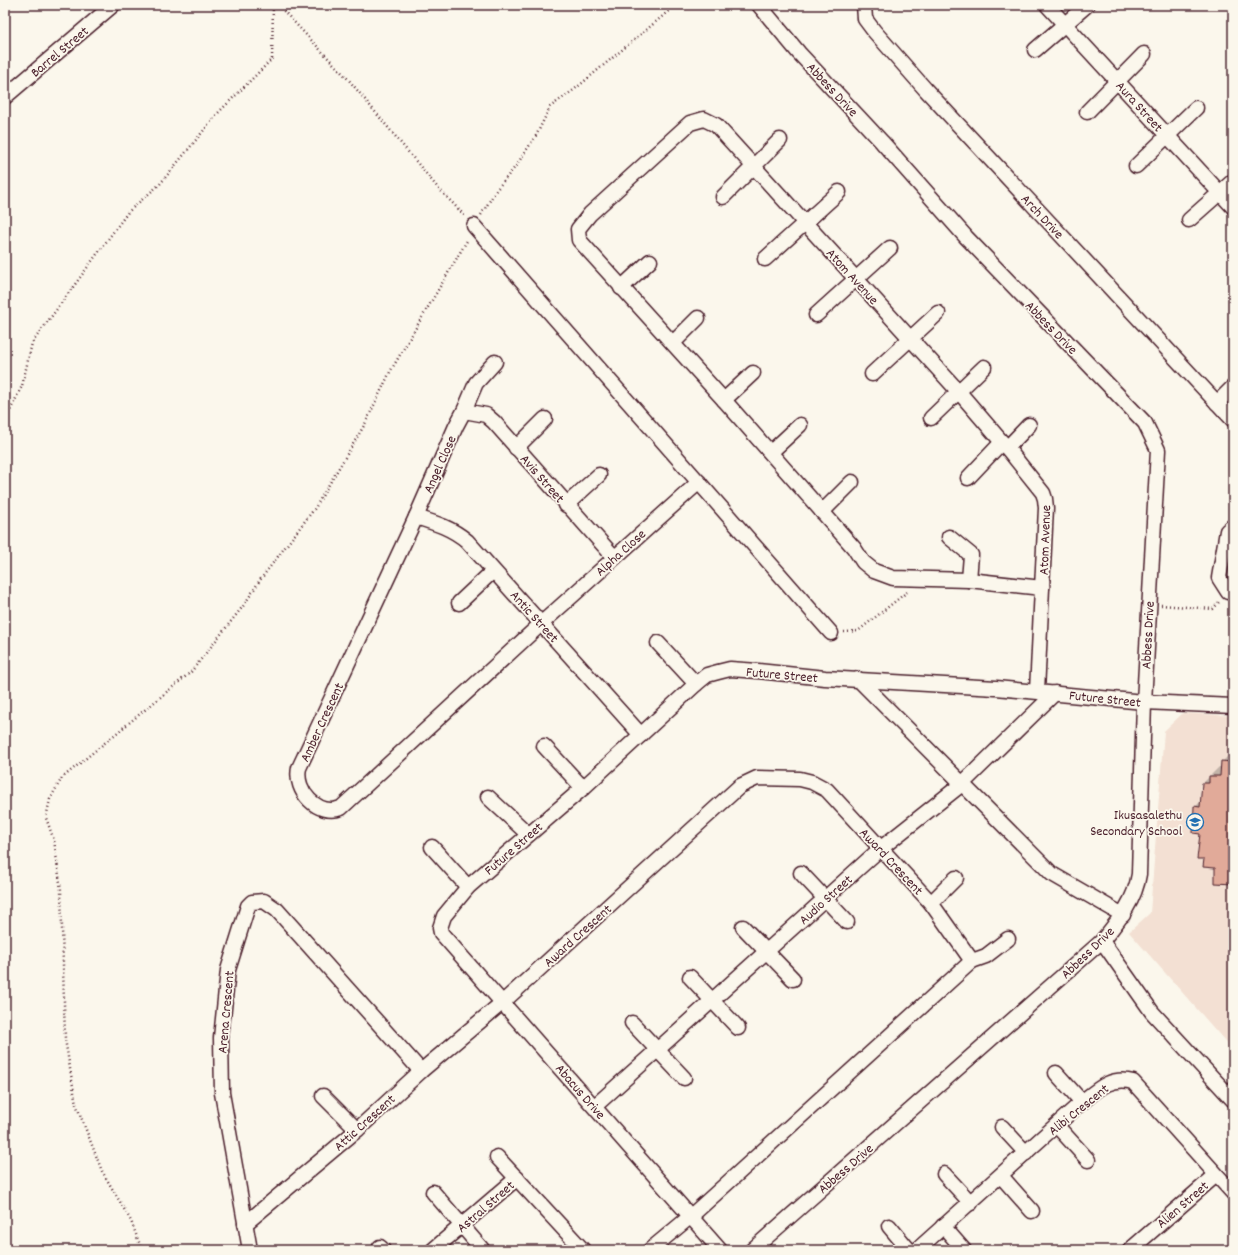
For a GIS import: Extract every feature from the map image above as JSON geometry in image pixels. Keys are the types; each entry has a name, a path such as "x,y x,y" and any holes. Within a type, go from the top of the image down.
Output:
{"street":[{"name":"Barrel Street","path":"5,97 113,5"},
{"name":"Abbess Drive","path":"752,1250 1102,941 1123,915 1135,893 1138,874 1144,702 1158,450 1145,423 966,237 882,142 799,53 759,5"},
{"name":"Arch Drive","path":"864,5 865,19 926,90 1233,420"},
{"name":"Aura Street","path":"1047,5 1233,207"},
{"path":"1034,50 1086,5"},
{"path":"1087,112 1144,54"},
{"path":"1136,166 1196,108"},
{"name":"Atom Avenue","path":"704,120 716,125 754,168 958,392 1039,488 1045,499 1042,588 969,580 893,578 874,571 864,562 854,548 724,400 579,240 578,229 590,214 690,122 704,120"},
{"path":"723,198 780,140"},
{"path":"1189,220 1233,181"},
{"path":"765,259 840,192"},
{"path":"474,226 831,633"},
{"path":"816,315 890,248"},
{"path":"621,288 650,261"},
{"path":"872,374 938,313"},
{"path":"673,343 698,318"},
{"name":"Angel Close","path":"416,517 476,383 495,362"},
{"path":"931,418 984,368"},
{"path":"724,400 753,373"},
{"path":"1216,403 1233,387"},
{"name":"Avis Street","path":"464,411 486,415 614,557"},
{"path":"516,448 545,419"},
{"path":"770,452 800,425"},
{"path":"968,478 1004,445 1030,425"},
{"path":"566,505 599,475"},
{"name":"Alpha Close","path":"542,623 699,482"},
{"path":"822,512 852,482"},
{"name":"Antic Street","path":"416,517 457,533 542,623 641,735"},
{"name":"Amber Crescent","path":"416,517 300,768 298,774 300,787 310,800 324,810 335,811 341,808 542,623"},
{"path":"1231,592 1219,578 1227,531 1233,526"},
{"path":"949,537 971,556 969,580"},
{"path":"459,603 493,571"},
{"path":"1037,692 1042,588"},
{"path":"658,643 696,684"},
{"name":"Future Street","path":"441,933 440,928 444,916 468,887 583,788 707,675 730,669 758,670 825,678 1055,693 1144,702 1233,706"},
{"path":"858,679 1052,874 1123,915"},
{"name":"Audio Street","path":"595,1106 880,849 962,784 1055,693"},
{"path":"544,746 583,788"},
{"name":"Award Crescent","path":"503,1002 740,786 757,778 800,779 816,783 827,790 880,849 931,902 972,961"},
{"path":"488,797 528,834"},
{"path":"432,847 468,887"},
{"path":"801,873 847,922"},
{"path":"931,902 956,878"},
{"name":"Arena Crescent","path":"245,1224 222,1093 221,1038 228,970 240,928 248,906 252,902 264,900 277,910 421,1070"},
{"path":"743,927 793,979"},
{"name":"Abacus Drive","path":"441,933 595,1106 720,1250"},
{"path":"650,1250 691,1216 972,961 986,956 1008,939"},
{"path":"1102,941 1152,1012 1233,1100"},
{"path":"690,977 714,1000 738,1028"},
{"name":"Attic Crescent","path":"245,1224 357,1130 421,1070 503,1002"},
{"path":"632,1023 684,1078"},
{"path":"1056,1073 1082,1102"},
{"name":"Alibi Crescent","path":"917,1250 1082,1102 1107,1083 1124,1080 1133,1082 1233,1193"},
{"path":"323,1096 357,1130"},
{"path":"1056,1126 1088,1160"},
{"path":"1002,1127 1026,1153"},
{"path":"498,1157 517,1178"},
{"path":"944,1174 970,1203"},
{"name":"Alien Street","path":"1130,1250 1216,1175"},
{"path":"1000,1176 1032,1211"},
{"name":"Astral Street","path":"433,1250 463,1226 517,1178 583,1250"},
{"path":"433,1192 482,1248"},
{"path":"245,1224 250,1250"},
{"path":"889,1226 909,1250"},
{"path":"943,1226 964,1250"}],"path":[{"path":"5,421 22,386 32,343 128,212 160,184 218,113 272,59 273,5"},
{"path":"278,5 348,80 438,188 474,226"},
{"path":"142,1250 131,1221 102,1171 76,1104 65,1039 61,890 54,840 46,818 50,799 62,778 191,672 244,605 260,580 315,508 365,424 390,372 474,226 497,189 516,166 537,134 550,108 676,5"},
{"path":"831,633 858,630 906,594 911,579"},
{"path":"1149,604 1213,609 1231,592"}],"shaded area":[{"name":"Ikusasalethu Secondary School","path":"1183,713 1233,716 1233,1050 1129,932 1150,913 1164,731"}],"building":[{"path":"1221,761 1233,762 1233,884 1215,883 1215,868 1203,867 1204,859 1197,859 1200,834 1193,833 1194,806 1200,807 1202,783 1209,783 1209,776 1220,776"}],"place":[{"name":"Ikusasalethu Secondary School","path":"1195,822"}]}
